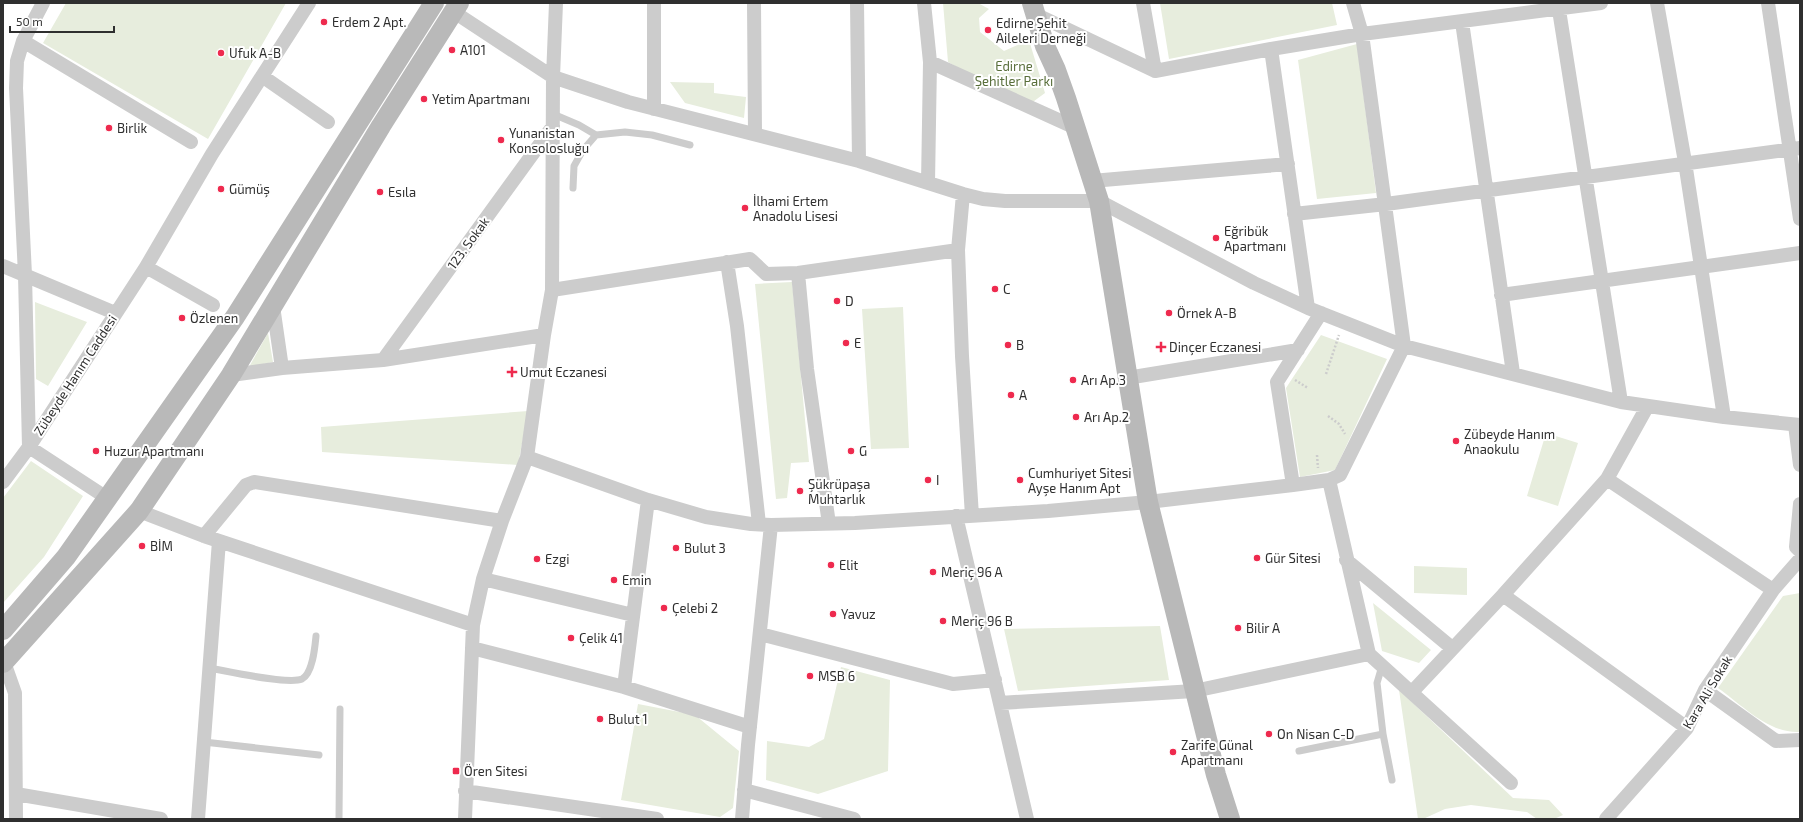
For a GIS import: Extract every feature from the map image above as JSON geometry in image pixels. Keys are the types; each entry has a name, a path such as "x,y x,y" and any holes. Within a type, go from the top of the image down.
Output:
{"main road":[{"path":"3,630 66,557 106,498 235,317 434,3"},
{"path":"4,662 139,511 231,375 381,126 456,7"},
{"path":"1033,9 1045,46 1056,70 1076,128 1099,201 1148,502 1194,691 1216,774 1230,819"}],"street":[{"name":"Zübeyde Hanım Caddesi","path":"29,447 25,275 10,88 23,41 43,3"},
{"name":"Zübeyde Hanım Caddesi","path":"29,447 146,267 212,154 309,3"},
{"path":"465,819 473,625 483,578 502,521 527,457 544,335 552,290 553,77 556,3"},
{"path":"654,3 654,109"},
{"path":"754,3 755,134"},
{"path":"856,3 859,160"},
{"path":"924,3 930,62 928,183"},
{"path":"1143,3 1155,71"},
{"path":"527,457 648,500 706,517 765,524 829,524 972,516 1148,502 1293,485 1324,477 1340,475 1404,346 1362,34 1353,3"},
{"path":"1033,9 1155,71 1271,49 1362,34 1559,10 1586,4 1601,3"},
{"path":"1657,3 1685,162 1724,417"},
{"path":"1768,3 1795,149 1800,219"},
{"path":"456,7 553,77 628,102 859,160 963,194 1005,201 1099,201 1254,283 1308,308 1404,346 1621,402 1647,407 1797,425 1800,465"},
{"path":"1559,10 1584,177 1621,402"},
{"path":"1462,22 1513,373"},
{"path":"23,41 192,142"},
{"path":"1271,49 1308,308"},
{"path":"930,62 1076,128"},
{"path":"262,76 328,122"},
{"name":"123. Sokak","path":"383,360 553,120"},
{"path":"1294,214 1386,204 1685,162 1795,149"},
{"path":"1092,181 1288,164"},
{"path":"963,194 958,250 962,356 972,516"},
{"path":"552,290 750,259 766,274 798,273 958,250"},
{"path":"1501,296 1602,280 1800,253"},
{"path":"727,262 765,524 760,634 742,819"},
{"path":"3,266 115,313"},
{"path":"146,267 213,305"},
{"path":"798,273 807,369 829,524"},
{"path":"273,306 282,368"},
{"path":"1293,485 1277,382 1321,313"},
{"path":"231,375 282,368 383,360 544,335"},
{"path":"1127,378 1298,350"},
{"path":"1412,692 1503,595 1607,479 1647,407"},
{"path":"3,482 29,447 106,498"},
{"path":"1324,477 1369,654 1511,783"},
{"path":"1607,479 1773,590"},
{"path":"204,536 246,485 254,482 502,521"},
{"path":"624,687 648,500"},
{"path":"1800,504 1796,547 1800,551"},
{"path":"139,511 204,536 473,625"},
{"path":"956,516 1027,819"},
{"path":"198,819 219,541"},
{"name":"Kara Ali Sokak","path":"1606,819 1687,728 1705,690 1773,590 1800,559"},
{"path":"1346,560 1452,648"},
{"path":"483,578 633,615"},
{"path":"1503,595 1687,728"},
{"path":"760,634 953,684 995,680"},
{"path":"472,648 624,687 750,727"},
{"path":"1000,703 1194,691 1369,654"},
{"path":"4,662 15,693 16,819"},
{"path":"1705,690 1776,741 1800,740"},
{"path":"744,790 854,819"},
{"path":"465,791 657,819"},
{"path":"16,794 161,819"}],"lane":[{"path":"553,120 580,125 596,135 625,132 652,135 690,145"},
{"path":"573,188 574,166 583,150 596,135"},
{"path":"209,668 285,680 302,679 308,673 313,658 316,636"},
{"path":"1382,666 1377,683 1383,734 1392,780"},
{"path":"339,819 340,709"},
{"path":"1299,751 1383,734"},
{"path":"204,742 320,755"}],"path":[{"path":"1326,374 1339,334"},
{"path":"1288,376 1308,388"},
{"path":"1328,416 1339,424 1347,438"},
{"path":"1317,455 1324,477"}],"green space":[{"path":"66,3 286,3 208,139 43,43"},
{"name":"Edirne Şehitler Parkı","path":"943,3 978,3 989,9 979,18 980,32 1004,51 1029,40 1045,93 1026,107 948,62"},
{"path":"1160,3 1332,3 1337,25 1169,59"},
{"path":"1357,44 1376,193 1317,199 1298,60"},
{"path":"670,82 714,83 714,93 746,97 744,118 685,103"},
{"path":"792,282 809,462 791,463 787,498 776,499 755,284"},
{"path":"35,302 87,322 48,386 36,379"},
{"path":"903,307 909,448 871,449 862,309"},
{"path":"268,333 273,362 249,367"},
{"path":"1321,335 1387,359 1335,470 1300,477 1286,388"},
{"path":"528,411 518,465 322,452 321,427"},
{"path":"1546,433 1578,443 1558,506 1527,496"},
{"path":"31,461 83,496 44,557 3,603 3,498"},
{"path":"1414,566 1467,568 1467,595 1414,593"},
{"path":"1800,593 1800,732 1777,728 1767,723 1746,710 1718,688 1783,596"},
{"path":"1373,603 1431,650 1419,663 1382,651"},
{"path":"1160,626 1169,680 1018,691 1004,629"},
{"path":"841,667 890,680 888,771 818,794 766,780 767,741 809,747 824,739"},
{"path":"1399,690 1513,798 1549,800 1563,815 1554,819 1537,819 1527,812 1471,805 1445,809 1423,819 1418,819"},
{"path":"638,704 695,715 739,751 733,808 720,817 621,800"}],"place":[{"name":"Erdem 2 Apt.","path":"324,22"},
{"name":"Edirne Şehit Aileleri Derneği","path":"988,30"},
{"name":"A101","path":"452,50"},
{"name":"Ufuk A-B","path":"221,53"},
{"name":"Yetim Apartmanı","path":"424,99"},
{"name":"Birlik","path":"109,128"},
{"name":"Yunanistan Konsolosluğu","path":"501,140"},
{"name":"Gümüş","path":"221,189"},
{"name":"Esıla","path":"380,192"},
{"name":"İlhami Ertem Anadolu Lisesi","path":"745,208"},
{"name":"Eğribük Apartmanı","path":"1216,238"},
{"name":"C","path":"995,289"},
{"name":"D","path":"837,301"},
{"name":"Örnek A-B","path":"1169,313"},
{"name":"Özlenen","path":"182,318"},
{"name":"E","path":"846,343"},
{"name":"B","path":"1008,345"},
{"name":"Dinçer Eczanesi","path":"1161,347"},
{"name":"Umut Eczanesi","path":"512,372"},
{"name":"Arı Ap.3","path":"1073,380"},
{"name":"A","path":"1011,395"},
{"name":"Arı Ap.2","path":"1076,417"},
{"name":"Zübeyde Hanım Anaokulu","path":"1456,441"},
{"name":"Huzur Apartmanı","path":"96,451"},
{"name":"G","path":"851,451"},
{"name":"I","path":"928,480"},
{"name":"Cumhuriyet Sitesi Ayşe Hanım Apt","path":"1020,480"},
{"name":"Şükrüpaşa Muhtarlık","path":"800,491"},
{"name":"BİM","path":"142,546"},
{"name":"Bulut 3","path":"676,548"},
{"name":"Gür Sitesi","path":"1257,558"},
{"name":"Ezgi","path":"537,559"},
{"name":"Elit","path":"831,565"},
{"name":"Meriç 96 A","path":"933,572"},
{"name":"Emin","path":"614,580"},
{"name":"Çelebi 2","path":"664,608"},
{"name":"Yavuz","path":"833,614"},
{"name":"Meriç 96 B","path":"943,621"},
{"name":"Bilir A","path":"1238,628"},
{"name":"Çelik 41","path":"571,638"},
{"name":"MSB 6","path":"810,676"},
{"name":"Bulut 1","path":"600,719"},
{"name":"On Nisan C-D","path":"1269,734"},
{"name":"Zarife Günal Apartmanı","path":"1173,752"},
{"name":"Ören Sitesi","path":"456,771"}]}
